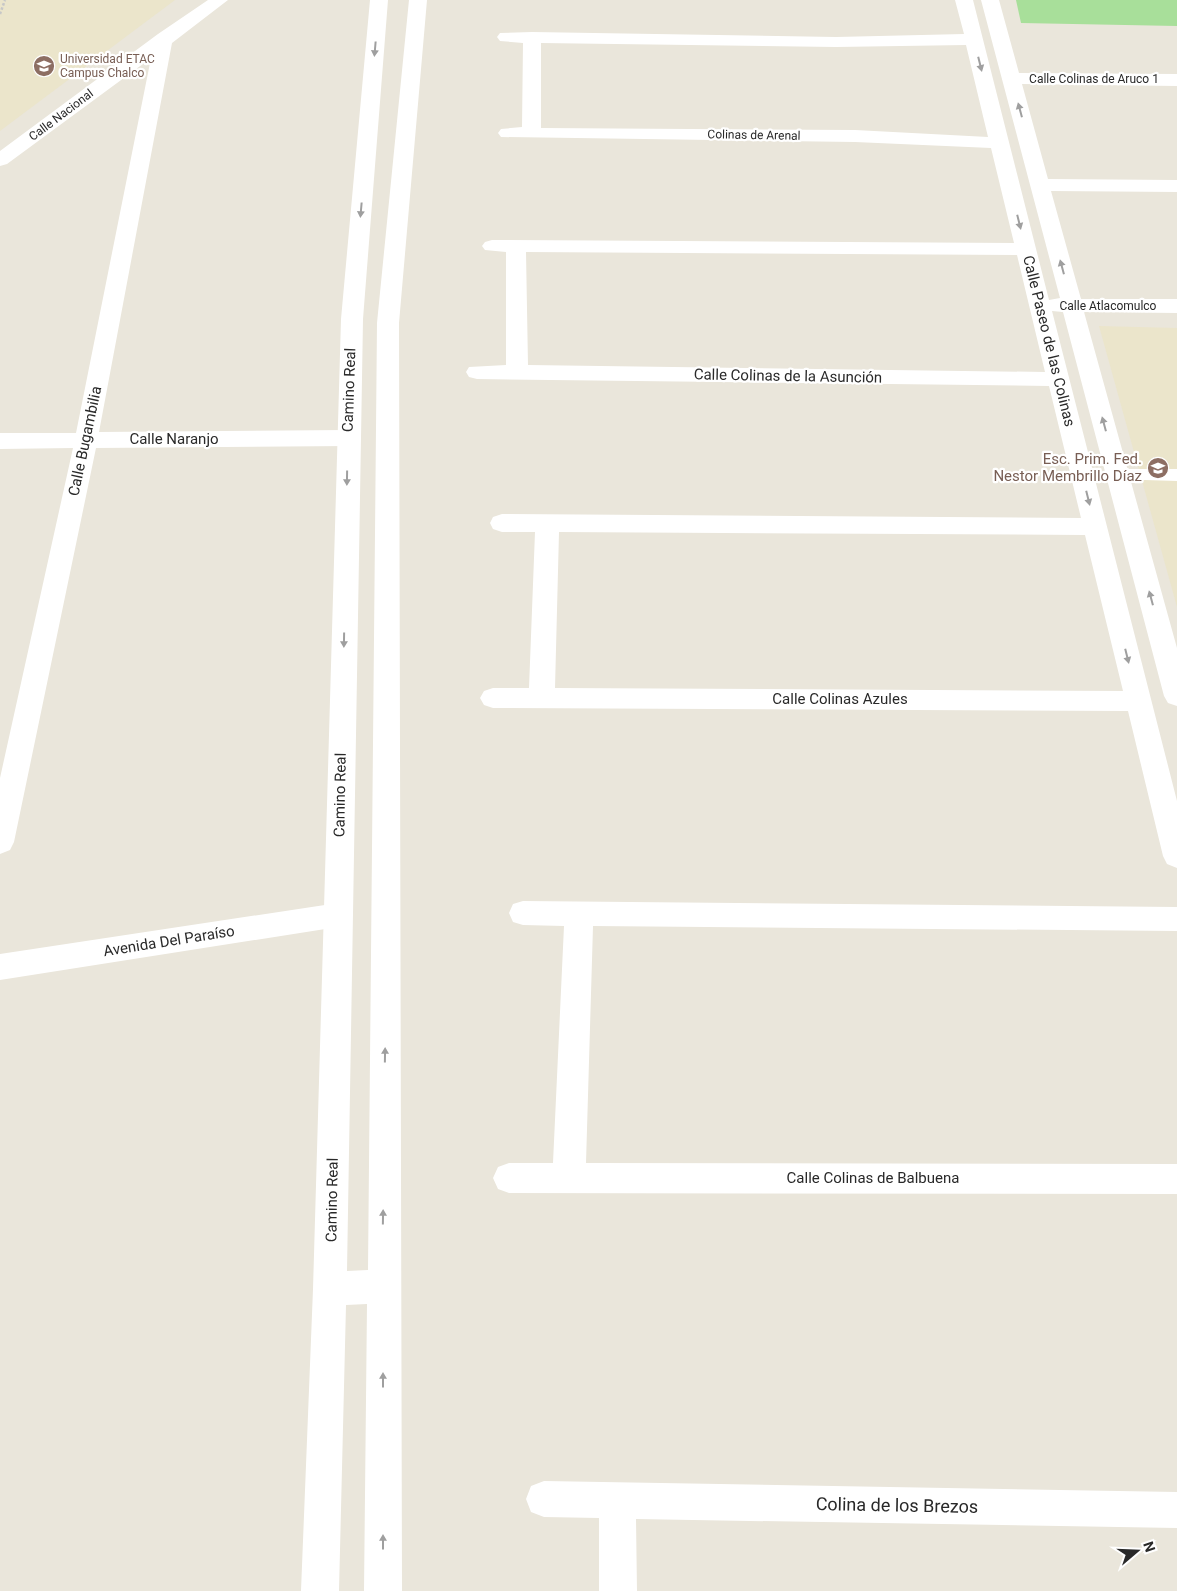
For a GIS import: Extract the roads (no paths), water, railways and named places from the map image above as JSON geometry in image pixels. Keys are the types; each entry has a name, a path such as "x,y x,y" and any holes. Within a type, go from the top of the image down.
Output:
{"street":[{"name":"Calle Nacional","path":"0,160 164,38 219,0"},
{"name":"Camino Real","path":"320,1591 330,1289 352,319 379,0"},
{"path":"383,1591 383,1286 388,728 388,323 418,0"},
{"name":"Calle Paseo de las Colinas","path":"964,0 1177,856"},
{"name":"Calle Paseo de las Colinas","path":"990,0 1177,696"},
{"path":"506,37 836,42 973,39"},
{"path":"532,37 532,133"},
{"name":"Calle Bugambilia","path":"0,842 86,440 164,38"},
{"name":"Calle Colinas de Aruco 1","path":"1011,78 1177,80"},
{"name":"Colinas de Arenal","path":"508,133 855,136 999,143"},
{"path":"1040,185 1177,186"},
{"path":"492,246 1026,249"},
{"path":"516,246 517,372"},
{"name":"Calle Atlacomulco","path":"1040,305 1177,306"},
{"name":"Calle Colinas de la Asunción","path":"477,372 1058,379"},
{"name":"Calle Naranjo","path":"0,442 348,438"},
{"path":"502,523 1095,528"},
{"path":"542,698 547,524"},
{"name":"Calle Colinas Azules","path":"493,698 1138,701"},
{"path":"523,913 1177,919"},
{"path":"569,1176 579,913"},
{"name":"Avenida Del Paraíso","path":"0,967 338,915"},
{"name":"Calle Colinas de Balbuena","path":"509,1178 569,1176 1177,1179"},
{"path":"330,1289 383,1286"},
{"name":"Colina de los Brezos","path":"544,1499 1177,1510"},
{"path":"617,1500 618,1591"}],"lane":[{"path":"1118,475 1177,475"}],"place":[{"name":"Universidad ETAC Campus Chalco","path":"44,66"},
{"name":"Esc. Prim. Fed. Nestor Membrillo Díaz","path":"1158,468"}]}
